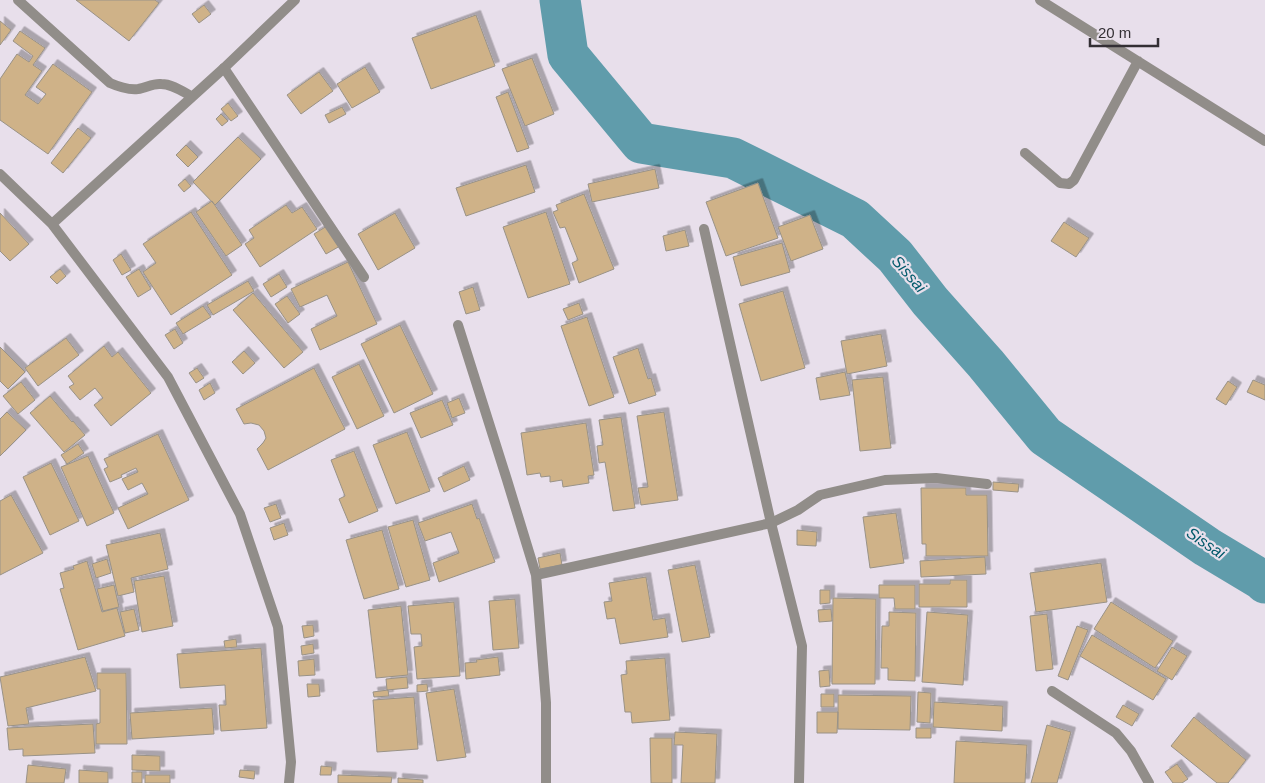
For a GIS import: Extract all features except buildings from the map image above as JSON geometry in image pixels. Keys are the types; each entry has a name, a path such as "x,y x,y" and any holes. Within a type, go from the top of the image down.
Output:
{"street":[{"path":"18,0 110,83 123,89 139,89 160,83 172,86 191,96"},
{"path":"52,224 224,68 295,0"},
{"path":"1040,0 1265,141"},
{"path":"1025,153 1060,183 1068,184 1074,180 1138,61"},
{"path":"224,68 364,277"},
{"path":"0,174 52,224 168,377 240,514 278,627 291,762 289,783"},
{"path":"704,229 771,523 802,646 799,783"},
{"path":"458,325 508,480 536,575 546,703 546,783"},
{"path":"536,575 771,523 798,510 820,495 885,480 936,478 988,484"},
{"path":"1052,691 1116,733 1131,751 1149,783"}],"waterway":[{"name":"Sissai","path":"560,0 568,55 641,143 733,158 855,219 895,256 930,301 986,364 1045,436 1207,547 1265,583"}]}
